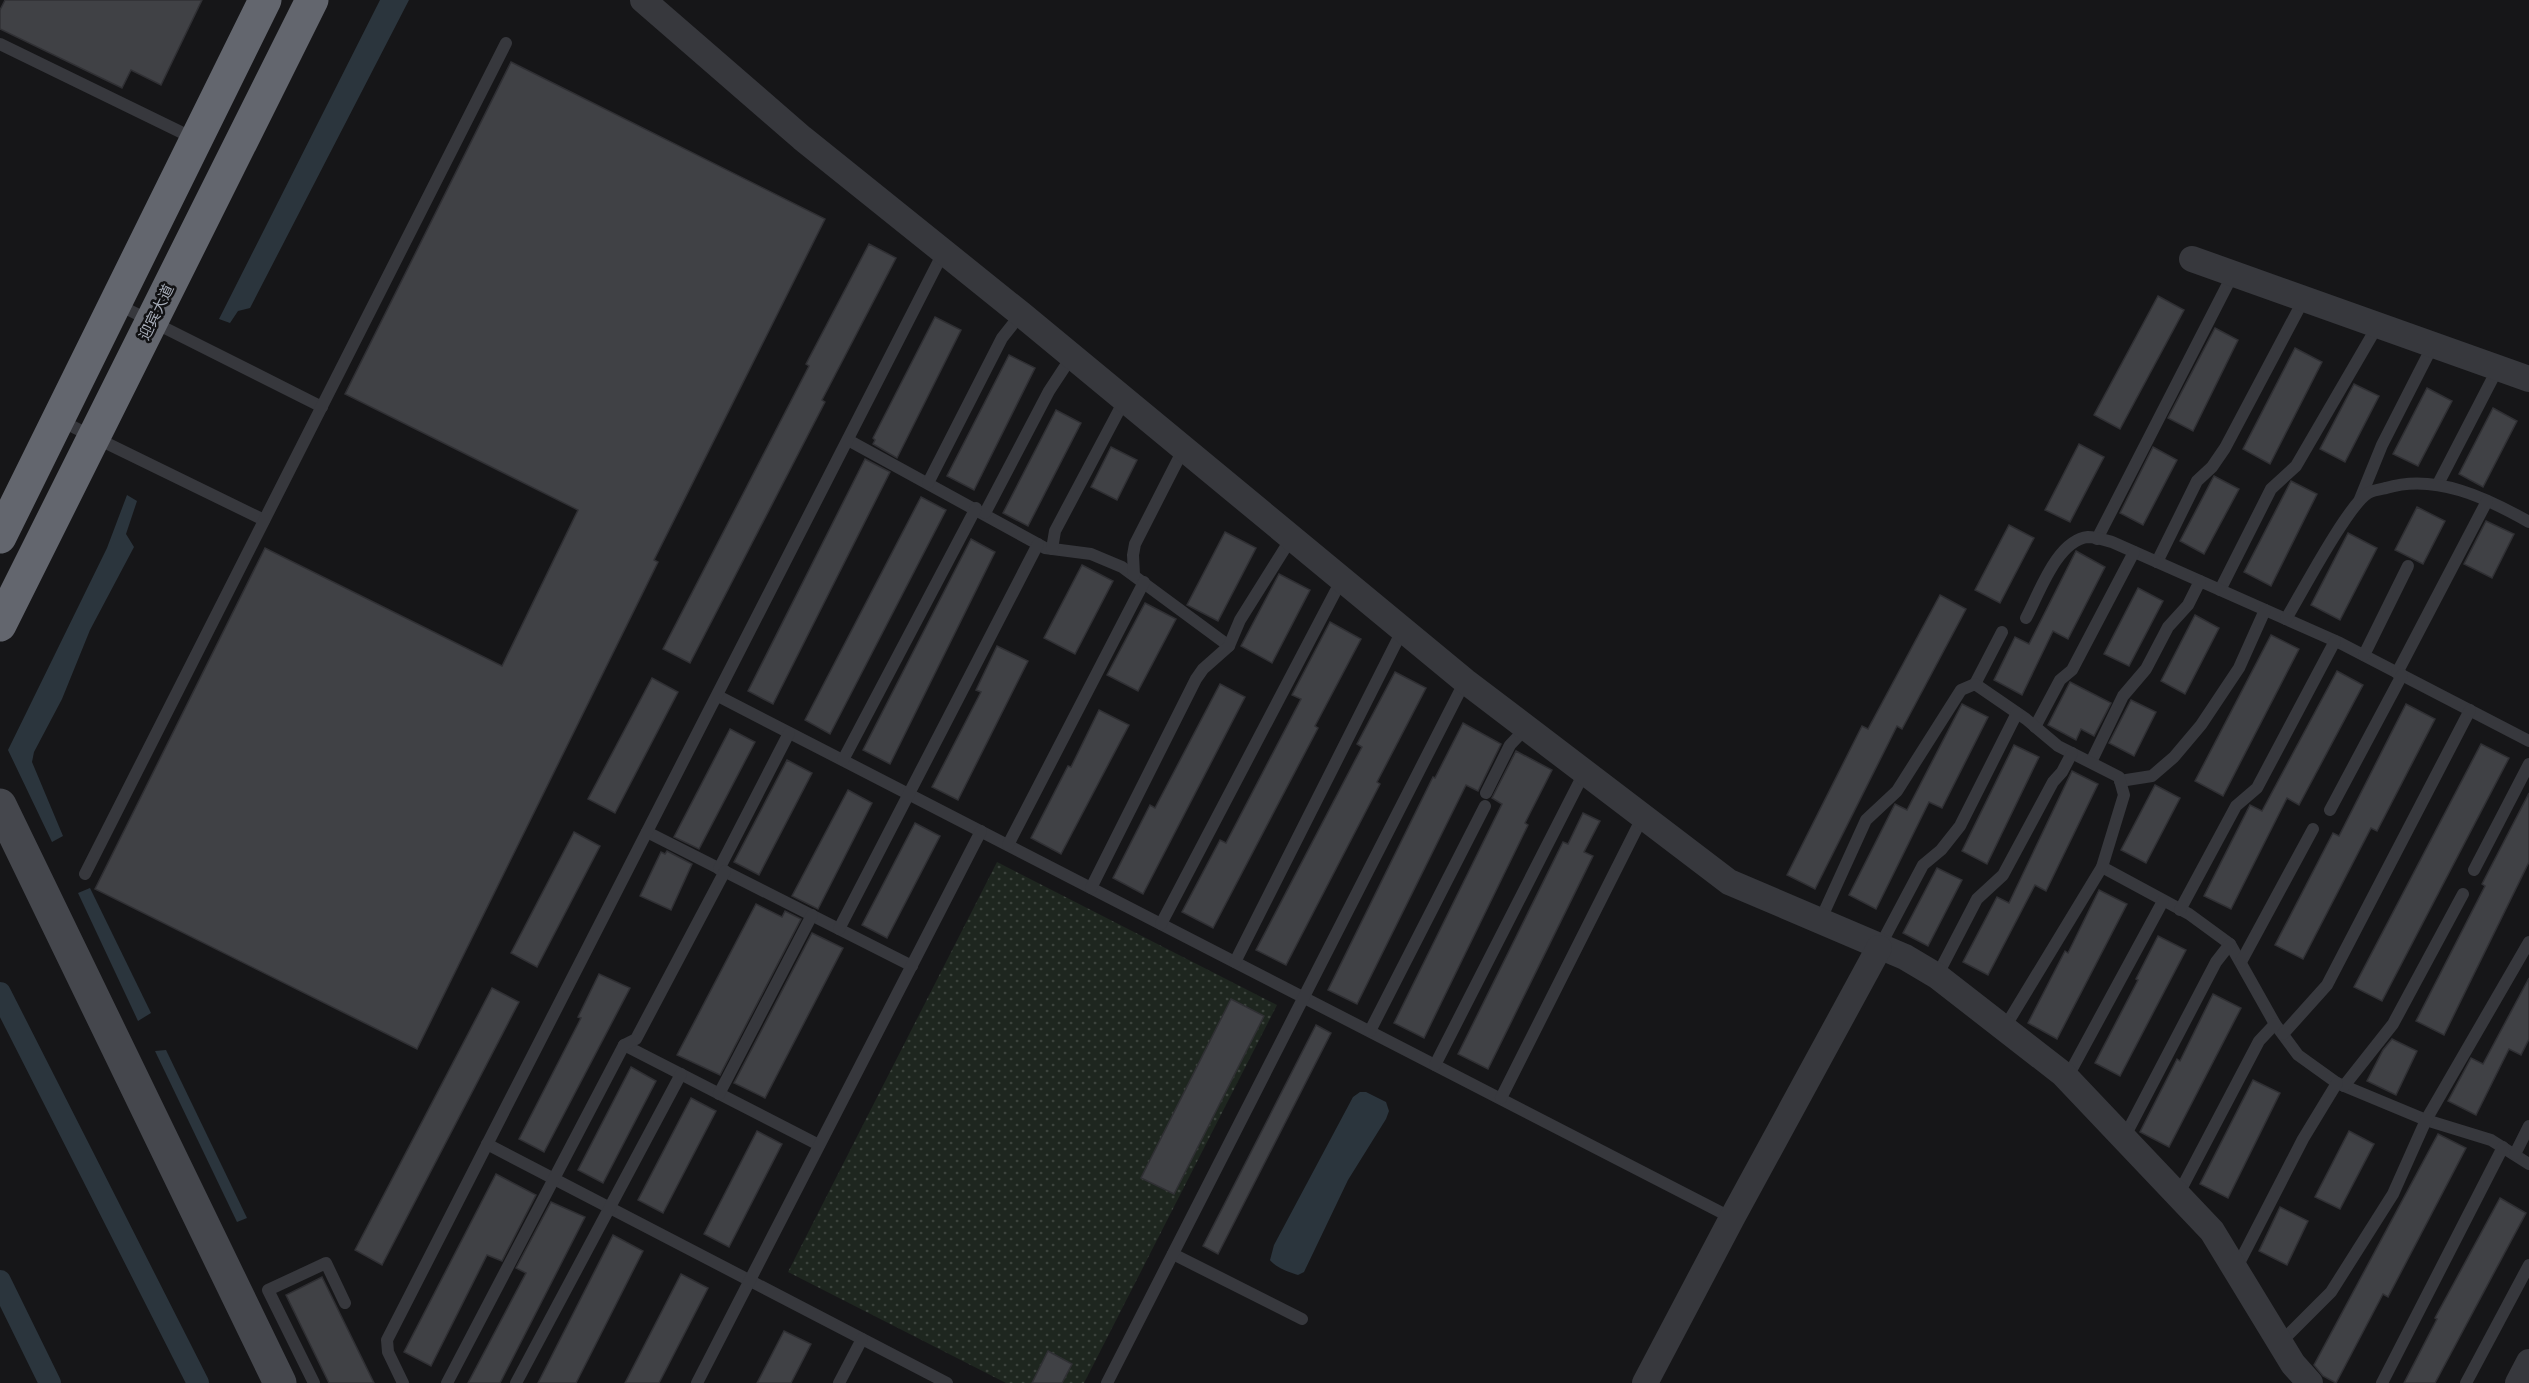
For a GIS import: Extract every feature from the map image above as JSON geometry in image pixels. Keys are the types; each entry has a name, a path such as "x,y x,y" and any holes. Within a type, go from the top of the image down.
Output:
{"highway":[{"path":"0,537 265,0"},
{"name":"迎宾大道","path":"0,625 312,0"}],"main road":[{"path":"0,805 259,1306 280,1383"}],"street":[{"path":"643,0 802,138 1125,399 1465,681 1729,882 1879,948 1905,957 1937,976 2005,1027 2067,1078 2212,1231 2293,1365 2310,1383"},
{"path":"2192,260 2529,379"},
{"path":"1645,1383 1879,948"},
{"path":"2518,1383 2529,1362"}],"lane":[{"path":"85,874 506,43"},
{"path":"0,44 196,140"},
{"path":"403,1383 388,1352 387,1340 944,251"},
{"path":"2097,539 2234,274"},
{"path":"2157,562 2198,481 2212,467 2225,448 2304,299"},
{"path":"116,304 322,407"},
{"path":"928,483 1002,339 1021,314"},
{"path":"2220,590 2271,489 2296,466 2378,325"},
{"path":"2358,503 2382,445 2433,345"},
{"path":"843,760 980,511 1049,391 1072,356"},
{"path":"2438,484 2498,368"},
{"path":"1052,549 1055,531 1125,399"},
{"path":"58,419 264,520"},
{"path":"848,440 1038,544 1052,549 1091,554 1139,579 1229,646"},
{"path":"1008,845 1139,579 1132,555 1135,543 1184,448"},
{"path":"2286,619 2351,511 2368,493 2395,485 2438,484 2487,501 2529,521"},
{"path":"2330,810 2487,501"},
{"path":"1091,888 1196,678 1229,646 1240,620 1292,537"},
{"path":"2026,618 2061,552 2076,541 2089,537 2112,542 2335,641 2529,741"},
{"path":"839,929 1038,544"},
{"path":"2035,727 2060,680 2072,670 2134,552"},
{"path":"2364,655 2408,566"},
{"path":"1161,924 1342,579"},
{"path":"2091,762 2123,696 2146,669 2168,627 2188,605 2200,581"},
{"path":"2120,781 2152,776 2181,749 2201,725 2239,668 2265,610"},
{"path":"1235,962 1403,629"},
{"path":"1820,921 1866,820 1897,791 1961,690 1975,684 2002,632"},
{"path":"2181,910 2236,806 2257,788 2335,641"},
{"path":"1107,1383 1465,681"},
{"path":"1975,684 2017,713 2058,746 2119,777 2124,795 2102,867 2005,1027"},
{"path":"718,696 1732,1218"},
{"path":"2283,1034 2327,985 2470,710"},
{"path":"1879,948 1923,865 1941,850 1960,826 2017,713"},
{"path":"1370,1031 1510,745 1527,728"},
{"path":"447,1383 624,1045 636,1039 789,733"},
{"path":"1937,976 1977,899 2003,875 2053,782 2062,772 2072,753"},
{"path":"2474,870 2529,764"},
{"path":"1436,1065 1585,771"},
{"path":"1501,1098 1643,816"},
{"path":"2241,962 2313,830"},
{"path":"698,1383 981,831"},
{"path":"647,832 912,966"},
{"path":"2102,867 2181,910 2230,944 2274,1024 2298,1055 2341,1085 2426,1120 2491,1140 2529,1164"},
{"path":"2235,1269 2303,1139 2341,1085 2393,1024 2463,894"},
{"path":"2067,1078 2163,900"},
{"path":"719,1094 812,915"},
{"path":"2280,1343 2331,1292 2393,1194 2426,1120 2529,942"},
{"path":"2124,1138 2216,963 2230,944"},
{"path":"2178,1195 2259,1041 2274,1024"},
{"path":"624,1045 819,1145"},
{"path":"516,1383 681,1074"},
{"path":"2515,1154 2529,1126"},
{"path":"487,1144 939,1381"},
{"path":"2382,1383 2503,1147"},
{"path":"1173,1254 1302,1319"},
{"path":"314,1383 259,1306 268,1290 326,1263 345,1303"},
{"path":"2466,1383 2529,1265"},
{"path":"839,1383 862,1339"}],"shaded area":[{"path":"380,0 409,0 250,308 238,311 230,323 219,319"},
{"path":"127,495 137,501 126,534 134,547 90,630 62,699 34,752 32,762 63,836 52,842 8,750 107,548"},
{"path":"997,862 1277,1005 1084,1383 1006,1383 788,1272"},
{"path":"90,888 151,1013 138,1021 78,893"},
{"path":"166,1050 247,1218 237,1222 155,1051"},
{"path":"1360,1092 1366,1092 1386,1102 1389,1111 1386,1119 1348,1180 1304,1272 1298,1275 1287,1271 1270,1260 1274,1245 1353,1097"}],"building":[{"path":"5,0 202,0 161,85 131,70 122,88 0,29 0,10"},
{"path":"511,62 825,219 654,560 658,562 417,1049 95,889 265,548 502,666 578,510 345,394"},
{"path":"869,244 896,258 822,400 825,402 690,663 663,649 809,366 806,364"},
{"path":"2158,296 2184,310 2120,429 2094,415"},
{"path":"935,317 961,330 897,458 873,444 875,440 873,438"},
{"path":"2215,328 2238,340 2193,431 2168,418"},
{"path":"2295,348 2322,362 2270,464 2243,449"},
{"path":"1009,355 1035,368 974,490 947,476"},
{"path":"2354,384 2379,396 2345,462 2320,449"},
{"path":"2427,388 2452,401 2418,466 2393,454"},
{"path":"2493,408 2517,421 2483,487 2459,474"},
{"path":"1056,410 1081,423 1028,526 1003,513"},
{"path":"2079,444 2104,457 2070,522 2045,510"},
{"path":"1111,447 1137,460 1117,500 1091,487"},
{"path":"2153,447 2177,460 2143,525 2120,513"},
{"path":"865,459 890,472 773,704 748,691"},
{"path":"2214,476 2239,489 2204,554 2180,541"},
{"path":"2291,481 2317,494 2271,586 2244,572"},
{"path":"921,497 946,510 830,734 805,720"},
{"path":"2417,507 2445,521 2423,564 2395,550"},
{"path":"2486,521 2514,534 2492,578 2464,564"},
{"path":"2009,525 2034,538 2000,603 1975,590"},
{"path":"1225,532 1256,548 1218,621 1187,605"},
{"path":"2348,533 2377,548 2340,620 2311,605"},
{"path":"971,539 995,552 890,764 863,750"},
{"path":"2076,551 2105,567 2068,639 2053,631 2022,695 1994,680 2015,637 2029,644"},
{"path":"1082,565 1113,581 1075,654 1044,638"},
{"path":"1279,574 1310,590 1272,663 1241,646"},
{"path":"2138,588 2163,601 2129,666 2104,654"},
{"path":"1940,595 1966,609 1902,729 1897,726 1815,889 1787,875 1862,726 1868,729"},
{"path":"1145,603 1176,619 1138,691 1107,675"},
{"path":"2195,615 2219,628 2185,694 2161,681"},
{"path":"1330,622 1361,639 1315,726 1318,728 1213,928 1182,912 1220,840 1226,843 1301,699 1292,695"},
{"path":"2271,635 2299,649 2223,796 2195,781"},
{"path":"997,646 1028,661 958,800 932,787 981,692 976,690"},
{"path":"2337,671 2363,685 2299,805 2287,798 2231,909 2204,896 2250,805 2262,811"},
{"path":"1395,672 1426,688 1377,782 1380,784 1286,965 1256,950 1362,747 1357,744"},
{"path":"652,678 678,692 615,813 588,799"},
{"path":"2070,682 2111,703 2094,736 2081,729 2076,740 2048,725"},
{"path":"1220,684 1245,697 1143,894 1113,878 1150,805 1155,808"},
{"path":"2131,700 2156,712 2134,756 2109,743"},
{"path":"1962,704 1988,717 1942,808 1929,802 1876,909 1849,895 1895,804 1907,810"},
{"path":"2406,704 2435,719 2377,831 2371,828 2303,959 2275,945 2333,833 2339,836"},
{"path":"1099,710 1129,725 1061,854 1031,838 1068,766 1071,767"},
{"path":"1463,723 1501,744 1478,791 1466,785 1357,1004 1328,990 1433,777 1435,778"},
{"path":"730,729 755,742 699,849 674,837"},
{"path":"2481,744 2509,758 2382,1001 2354,987"},
{"path":"2014,745 2039,757 1987,864 1962,851"},
{"path":"1516,751 1552,770 1525,823 1528,825 1424,1038 1394,1023 1502,804 1492,798"},
{"path":"787,760 812,773 759,875 734,862"},
{"path":"2072,771 2098,784 2046,891 2035,885 1988,975 1963,962 1997,897 2009,903"},
{"path":"2155,785 2180,798 2146,863 2121,850"},
{"path":"848,790 872,803 818,909 792,896"},
{"path":"2529,793 2529,862 2444,1035 2416,1021 2485,886 2482,884"},
{"path":"1583,813 1600,821 1584,852 1593,856 1488,1069 1458,1054 1563,842 1568,844"},
{"path":"915,823 940,836 887,938 862,925"},
{"path":"574,832 600,846 537,967 511,953"},
{"path":"667,851 692,864 671,910 640,896 661,852 665,854"},
{"path":"1937,868 1962,880 1928,946 1903,933"},
{"path":"2099,890 2127,904 2057,1039 2028,1023 2065,951 2068,953"},
{"path":"756,904 782,917 785,911 801,919 720,1075 677,1055"},
{"path":"812,933 843,948 765,1098 734,1083"},
{"path":"2158,936 2186,950 2120,1076 2095,1063"},
{"path":"599,974 630,988 544,1152 519,1139 581,1018 578,1017"},
{"path":"2529,978 2529,1039 2521,1055 2509,1049 2476,1115 2448,1101 2471,1058 2483,1064"},
{"path":"492,988 519,1002 382,1265 355,1250"},
{"path":"2213,994 2241,1008 2169,1147 2140,1132 2177,1059 2180,1061"},
{"path":"1231,999 1264,1016 1174,1194 1141,1178"},
{"path":"1316,1025 1331,1033 1218,1254 1203,1246"},
{"path":"2392,1039 2417,1051 2396,1095 2367,1081 2383,1050"},
{"path":"631,1067 656,1081 603,1183 578,1170"},
{"path":"2253,1080 2280,1093 2228,1198 2200,1184"},
{"path":"691,1098 716,1111 663,1213 638,1200"},
{"path":"757,1131 782,1144 729,1247 704,1234"},
{"path":"2349,1131 2374,1144 2340,1209 2315,1197"},
{"path":"2438,1134 2466,1148 2388,1297 2383,1294 2336,1383 2323,1376 2314,1365"},
{"path":"496,1174 536,1195 502,1261 487,1255 431,1366 404,1352"},
{"path":"2500,1198 2526,1213 2435,1383 2404,1383 2437,1319 2435,1318"},
{"path":"551,1202 585,1217 500,1383 468,1383 526,1273 516,1268"},
{"path":"2280,1207 2308,1221 2287,1265 2259,1251"},
{"path":"613,1235 643,1251 576,1383 538,1383"},
{"path":"681,1274 708,1288 659,1383 625,1383"},
{"path":"322,1277 374,1383 329,1383 286,1295"},
{"path":"784,1331 811,1344 791,1383 757,1383"},
{"path":"1048,1351 1072,1364 1062,1383 1032,1383"}],"waterway":[{"path":"0,993 198,1383"},
{"path":"0,1281 50,1383"}]}
